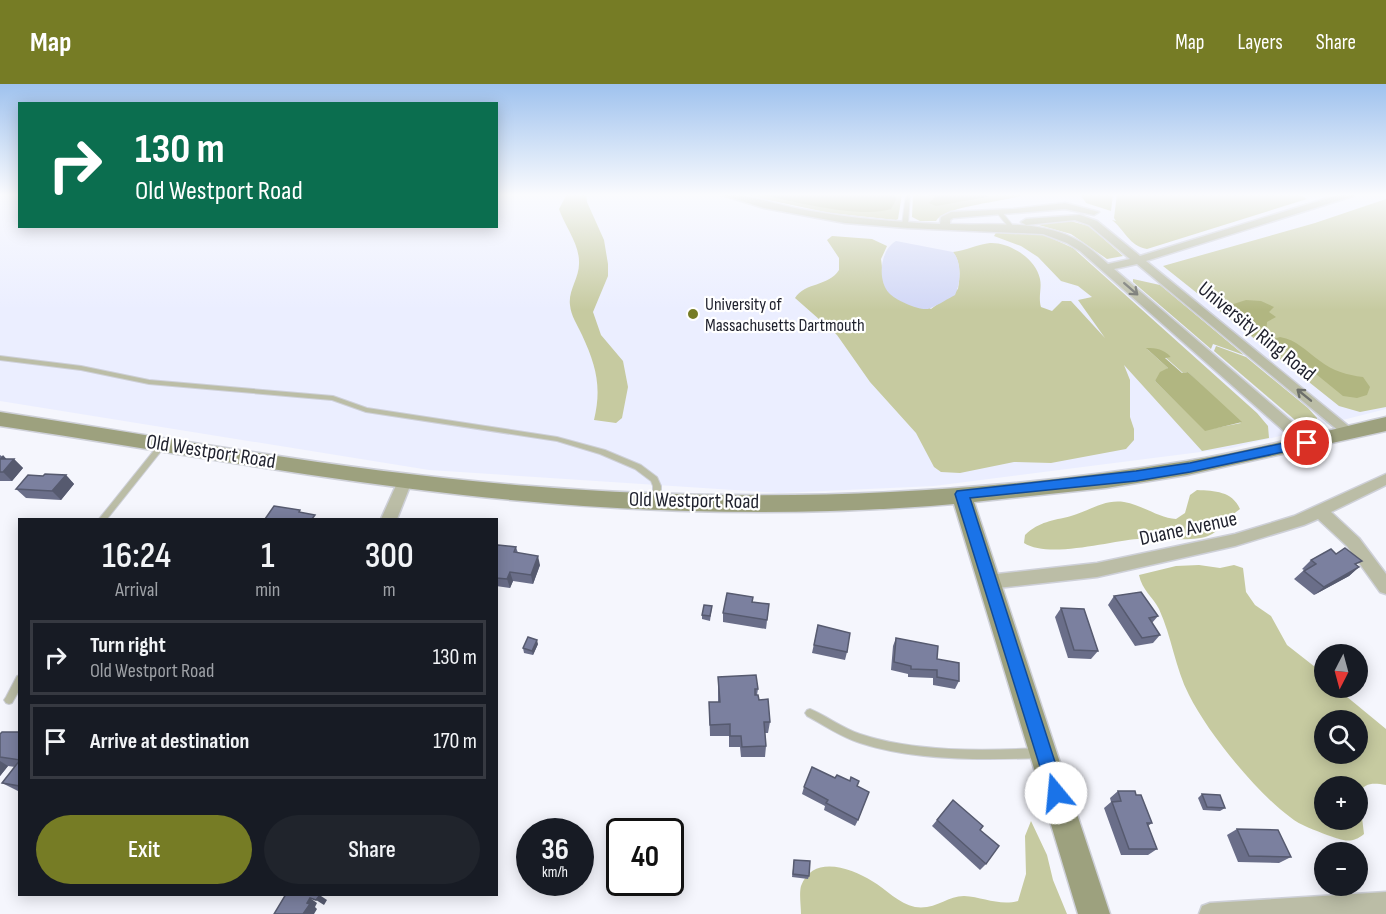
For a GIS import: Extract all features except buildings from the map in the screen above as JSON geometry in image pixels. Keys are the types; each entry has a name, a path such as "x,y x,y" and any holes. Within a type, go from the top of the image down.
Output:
{"main road":[{"name":"Old Westport Road","path":"0,419 405,481 530,494 657,500 798,502 962,494 1136,476 1190,468 1386,424"},
{"path":"962,494 1094,914"}],"street":[{"name":"University Ring Road","path":"1051,233 1065,237 1106,268 1307,443"},
{"name":"University Ring Road","path":"1106,233 1350,433"},
{"path":"1114,233 1122,245"},
{"path":"1106,268 1226,233"},
{"name":"Duane Avenue","path":"988,582 1097,570 1234,540 1320,512 1386,479"},
{"path":"389,518 405,481"},
{"path":"1320,512 1353,542 1386,587"},
{"path":"1210,914 1386,903"}],"lane":[{"path":"0,358 81,368 149,382 333,398 366,411 556,438 602,452 638,467 654,479 657,486 657,500"},
{"path":"104,518 163,444"},
{"path":"9,700 18,683"},
{"path":"810,712 860,738 899,746 1007,755 1044,753"}],"shaded area":[{"name":"University of Massachusetts Dartmouth","path":"0,233 1386,233 1386,409 1232,448 934,486 780,493 429,470 0,401"}],"green space":[{"path":"570,233 601,233 604,240 608,276 593,312 601,335 623,361 628,387 622,418 616,423 594,420 597,387 594,366 570,305 579,264 575,243"},
{"path":"996,233 1040,233 1073,248 1257,413 1268,426 1269,438 1202,451 1124,365 1130,380 1130,417 1134,429 1134,440 1126,449 1051,463 1014,462 960,473 941,472 934,467 916,433 870,382 837,335 795,298 805,289 829,279 839,270 839,258 827,240 832,236 872,239 887,246 881,259 884,284 931,309 958,289 959,265 953,252 998,243 1021,253 1038,272 1041,307 1052,311 1062,301 1071,301 1105,338 1078,300 1092,297 1078,286 1061,281 1038,257 1021,246 994,236","holes":["1147,349 1171,357 1165,357 1183,373 1188,372 1241,423 1205,430 1155,381 1168,368"]},
{"path":"1066,233 1097,233 1123,256 1107,259"},
{"path":"1124,233 1199,233 1147,249 1131,241"},
{"path":"1281,233 1386,233 1386,407 1360,412 1339,406 1163,266"},
{"path":"1133,279 1160,285 1244,355 1213,344 1211,349 1133,282"},
{"path":"1246,300 1261,301 1274,307 1269,312 1276,317 1267,322 1266,334 1252,336 1224,307"},
{"path":"1280,337 1296,343 1335,370 1363,377 1370,387 1367,395 1357,398 1343,396 1273,339"},
{"path":"1216,346 1246,357 1308,408 1317,418 1317,424 1310,426 1295,420 1214,351"},
{"path":"1146,348 1153,348 1168,354 1171,357 1165,358 1182,373 1188,372 1242,422 1205,431 1155,381 1160,372 1168,368"},
{"path":"1197,490 1228,495 1240,509 1217,531 1208,536 1184,539 1138,539 1063,549 1035,548 1024,543 1025,535 1041,524 1110,502 1124,502 1176,519 1185,513 1190,495"},
{"path":"1199,565 1220,568 1234,565 1243,568 1246,592 1255,605 1271,616 1287,645 1314,666 1314,698 1348,698 1363,710 1314,710 1314,764 1368,764 1368,714 1386,729 1386,785 1368,785 1368,776 1314,776 1314,829 1294,820 1277,806 1234,761 1197,710 1184,685 1157,605 1139,575 1176,566"},
{"path":"1031,821 1047,855 1053,880 1067,914 801,914 801,886 807,876 823,867 843,868 854,872 872,881 904,903 915,907 929,907 964,896 998,902 1018,901 1026,874 1025,836"},
{"path":"1315,830 1364,830 1364,834 1355,840 1342,840"}],"water":[{"path":"896,241 953,252 958,261 960,273 955,295 927,309 913,306 892,296 883,281 882,266 886,251"}],"place":[{"name":"University of Massachusetts Dartmouth","path":"693,314"}],"route":[{"path":"1056,793 962,494 1136,476 1190,468 1307,443"}]}
